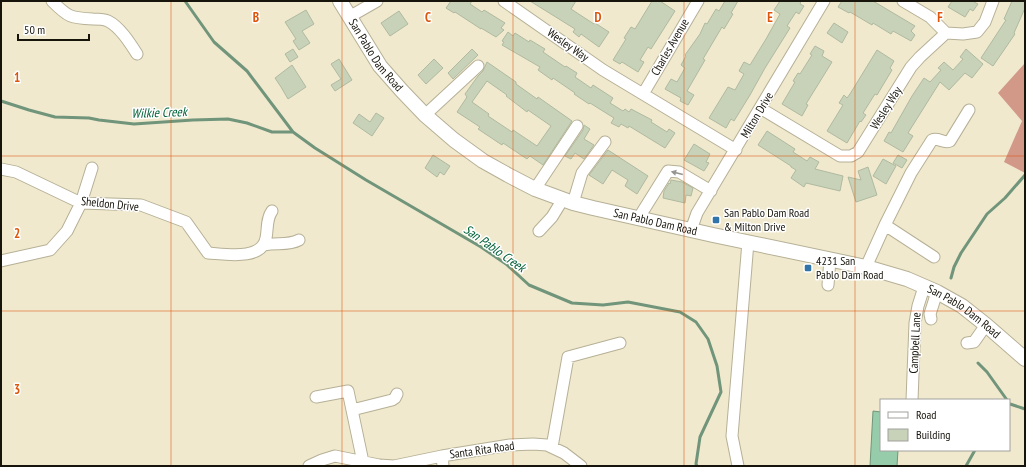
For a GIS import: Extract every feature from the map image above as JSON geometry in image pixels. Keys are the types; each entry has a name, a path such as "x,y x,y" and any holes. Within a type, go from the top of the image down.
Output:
{"main road":[{"name":"San Pablo Dam Road","path":"340,1 380,66 425,115 454,140 483,161 508,175 568,201 638,219 866,267 907,279 962,306 1025,358"}],"street":[{"path":"52,1 70,17 78,19 102,19 108,21 125,36 137,54"},
{"path":"349,17 377,1"},
{"name":"Wesley Way","path":"504,1 603,70 736,150"},
{"name":"Milton Drive","path":"691,230 697,213 824,1"},
{"path":"903,1 930,17 946,33 963,34 977,32 985,22 993,1"},
{"name":"Charles Avenue","path":"643,94 696,2"},
{"name":"Wesley Way","path":"760,108 840,156 851,156 858,152 911,67 946,33"},
{"path":"425,115 478,66"},
{"path":"866,267 911,172 932,140 935,139 946,142 950,141 969,110"},
{"path":"535,188 577,126"},
{"path":"539,231 568,201 582,174 605,142"},
{"path":"1,261 50,250 67,230 81,203 92,168"},
{"name":"Sheldon Drive","path":"1,169 16,172 81,203 141,205 186,222 208,253 244,254 257,251 264,245"},
{"path":"638,219 668,171 679,172 711,191"},
{"path":"272,211 268,222 264,245 271,243 293,243 299,240"},
{"path":"885,225 934,257"},
{"path":"738,466 732,436 748,242"},
{"path":"828,285 830,259"},
{"path":"930,289 931,319"},
{"name":"Campbell Lane","path":"912,399 915,323 918,306 930,289"},
{"path":"967,343 974,342 986,325"},
{"path":"552,447 568,357 620,343"},
{"path":"316,397 348,390 363,462"},
{"path":"352,410 392,400 397,394"},
{"name":"Santa Rita Road","path":"309,466 336,456 379,465 394,466 442,461 510,445 533,444 552,447 564,453 580,466"}],"shaded area":[{"path":"1025,63 1025,173 1004,162 1022,121 998,93"},
{"path":"873,411 880,412 880,451 898,451 897,466 870,466"}],"building":[{"path":"451,1 472,1 470,4 482,12 484,10 505,23 501,28 504,30 496,37 481,29 455,12 454,13 446,8"},
{"path":"530,1 576,1 571,9 609,32 599,47 581,34 579,37 573,32 575,29"},
{"path":"652,1 660,1 675,11 651,49 648,47 640,60 644,62 638,72 622,62 620,64 613,60 626,39 624,38 631,27 635,29"},
{"path":"725,1 738,1 731,13 733,14 724,29 722,27 703,59 705,60 687,91 694,95 688,105 680,101 681,98 665,89 671,79 677,82 685,68 681,65 686,56 685,55 700,34 705,23 707,24 716,9 719,11"},
{"path":"780,1 801,1 800,4 804,6 799,14 796,12 787,26 790,28 750,95 734,121 731,119 726,128 709,118 728,87 735,90 744,74 739,71 744,62 750,65 766,39 780,14 774,10"},
{"path":"842,1 873,1 915,26 911,31 915,35 911,41 893,31 891,34 873,23 872,25 838,7"},
{"path":"952,1 974,1 978,4 973,11 970,9 965,17 948,7"},
{"path":"1012,1 1025,1 1025,8 1014,33 1015,34 993,66 981,58 1006,20 1004,19"},
{"path":"306,10 314,24 302,31 310,43 299,50 293,41 296,39 285,22"},
{"path":"399,11 408,24 390,36 381,23"},
{"path":"834,23 848,32 842,43 827,33"},
{"path":"508,32 513,36 515,33 529,42 530,40 545,49 543,52 565,67 566,66 577,73 575,77 591,88 593,85 613,98 610,103 623,111 625,109 629,112 631,109 652,120 651,122 667,132 669,129 675,133 665,148 629,126 628,128 621,124 619,127 611,123 614,118 590,103 589,104 553,78 552,80 538,70 540,67 502,45 504,42 502,41"},
{"path":"815,46 824,51 822,56 832,62 806,104 808,105 802,116 782,104 795,82 793,81 798,73 800,74 812,55 810,54"},
{"path":"293,49 298,57 290,62 285,54"},
{"path":"472,49 478,55 453,79 448,73"},
{"path":"966,49 983,64 972,78 965,73 949,90 940,82 908,133 913,136 903,152 884,141 889,132 891,133 924,78 930,82 941,70 938,68 944,62 953,70 963,59 960,57"},
{"path":"877,50 894,61 890,68 892,70 877,95 875,94 863,113 866,115 861,122 860,121 847,143 827,131 843,105 839,103 844,95 847,98 850,94"},
{"path":"339,59 352,80 335,91 331,85 341,79 331,64"},
{"path":"434,59 443,68 426,84 418,75"},
{"path":"487,62 537,99 538,97 572,121 543,165 530,156 527,159 503,143 502,145 478,129 480,127 457,112 467,97 465,94 483,71","holes":["487,81 507,95 506,96 527,112 528,110 551,126 537,146 488,116 489,114 472,102"]},
{"path":"292,65 306,87 288,99 275,78"},
{"path":"376,113 384,118 372,136 353,123 359,114 370,122"},
{"path":"584,125 590,129 584,139 594,145 584,159 575,153 571,159 565,156 583,130"},
{"path":"767,131 795,149 793,152 807,161 810,157 819,162 815,169 843,176 840,191 806,183 804,187 791,178 796,170 758,145"},
{"path":"694,144 710,154 706,162 709,163 704,171 684,160"},
{"path":"608,150 648,176 637,194 625,186 628,180 612,170 603,184 589,175"},
{"path":"433,155 450,166 444,175 440,172 437,177 425,168"},
{"path":"898,155 907,160 902,168 893,163"},
{"path":"883,159 896,166 886,184 873,176"},
{"path":"868,167 877,195 856,202 848,177 861,180 858,171"},
{"path":"671,180 682,182 693,188 691,196 686,195 685,203 663,198 664,191 669,183 670,184"}],"waterway":[{"name":"San Pablo Creek","path":"185,1 214,42 247,71 293,132 315,148 366,180 481,247 506,264 529,285 572,303 603,305 628,302 680,312 696,322 708,339 717,366 721,392 700,437 696,464 697,466"},
{"name":"Wilkie Creek","path":"1,101 55,117 89,118 134,124 228,119 247,123 272,132 293,132"},
{"path":"951,278 954,267 961,253 987,214 1005,198 1025,175"},
{"path":"978,363 987,372 1006,399"},
{"name":"San Pablo Creek","path":"1010,404 1025,409"},
{"name":"San Pablo Creek","path":"966,466 974,451"}],"place":[{"name":"San Pablo Dam Road & Milton Drive","path":"716,220"},
{"name":"4231 San Pablo Dam Road","path":"808,268"}]}
